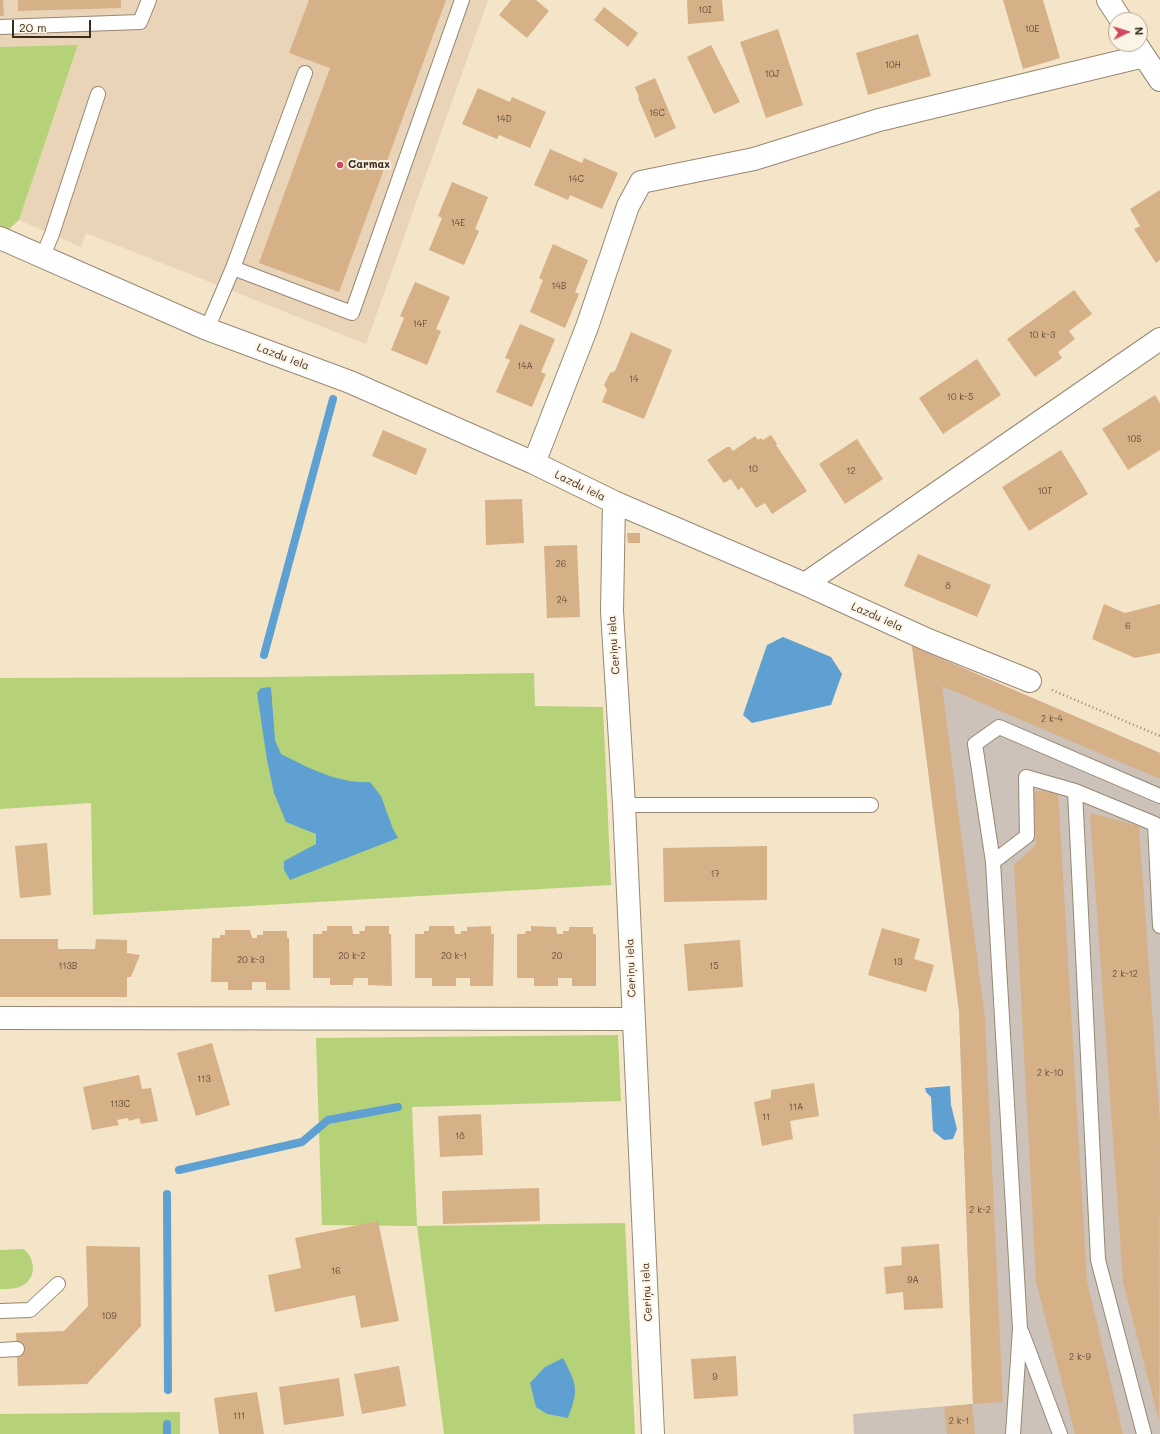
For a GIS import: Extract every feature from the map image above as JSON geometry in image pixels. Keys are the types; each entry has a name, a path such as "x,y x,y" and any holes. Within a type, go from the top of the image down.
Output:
{"street":[{"path":"1108,0 1116,12"},
{"path":"534,464 587,327 628,206 641,182 754,159 879,120 1133,52"},
{"path":"1141,52 1160,80"},
{"name":"Lazdu iela","path":"0,238 42,258 207,329 350,382 534,464 614,502 805,584 928,640 1030,681"},
{"path":"805,584 1160,339"},
{"name":"Ceriņu iela","path":"614,502 612,611 624,806 653,1434"},
{"path":"0,1018 633,1019"}],"lane":[{"path":"0,27 140,22 149,0"},
{"path":"233,268 352,313 462,0"},
{"path":"207,329 233,268 305,73"},
{"path":"42,258 52,234 98,94"},
{"path":"1013,1434 1020,1329 993,862 974,744 999,728 1160,796"},
{"path":"993,862 1027,836 1026,777 1075,791 1155,824 1160,926"},
{"path":"1075,791 1098,1260 1144,1434"},
{"path":"624,806 871,805"},
{"path":"0,1311 30,1310 58,1284"},
{"path":"1020,1329 1060,1434"},
{"path":"0,1350 17,1349"}],"path":[{"path":"1030,681 1160,736"}],"shaded area":[{"path":"0,0 488,0 366,344 86,233 81,247 19,220 78,46 0,47"},
{"path":"912,646 1160,753 1160,1434 854,1434 853,1414 973,1404 959,1011"}],"green space":[{"path":"78,45 19,220 8,230 0,227 0,47"},
{"path":"534,673 535,706 603,707 611,885 93,915 91,803 0,809 0,678 267,677"},
{"path":"618,1035 621,1101 412,1107 417,1226 322,1225 316,1038"},
{"path":"625,1223 635,1434 444,1434 417,1226"},
{"path":"24,1249 33,1266 33,1272 28,1282 16,1288 0,1289 0,1250"},
{"path":"180,1412 180,1434 0,1434 0,1414"}],"water":[{"path":"783,637 831,657 842,674 831,705 752,723 743,715 767,645"},
{"path":"271,687 275,740 281,754 313,770 336,778 358,782 370,782 381,796 393,829 398,838 290,880 284,870 284,861 316,844 316,834 286,822 274,793 267,760 257,693 261,688"},
{"path":"950,1086 951,1105 957,1129 953,1139 944,1140 933,1131 931,1097 926,1092 925,1088"},
{"path":"563,1358 574,1381 575,1387 574,1400 568,1418 547,1414 536,1407 530,1383 545,1367"}],"building":[{"path":"0,0 3,0 4,16 0,16"},
{"path":"18,0 121,0 121,8 18,11"},
{"name":"Carmax","path":"309,0 446,0 339,292 259,263 330,68 289,53"},
{"path":"511,0 536,0 549,11 527,38 499,15"},
{"path":"687,0 722,0 724,21 688,24"},
{"path":"1003,0 1043,0 1060,58 1023,69"},
{"path":"604,7 638,33 628,47 594,20"},
{"path":"778,29 803,105 766,118 740,42"},
{"path":"918,34 931,76 868,95 856,53"},
{"path":"711,45 740,102 714,114 687,57"},
{"path":"655,78 676,128 655,138 638,98 639,97 635,87"},
{"path":"478,88 510,102 512,97 546,112 530,148 499,135 497,139 462,124"},
{"path":"550,149 582,163 584,158 618,173 602,209 570,195 568,200 534,185"},
{"path":"452,182 488,197 475,229 479,231 464,265 429,250 442,218 438,216"},
{"path":"1160,190 1160,260 1156,263 1134,229 1140,226 1130,209"},
{"path":"553,244 588,260 575,292 579,294 565,328 530,312 543,280 539,278"},
{"path":"415,282 450,297 436,329 441,331 427,365 391,350 404,318 400,316"},
{"path":"1074,290 1092,314 1069,331 1075,339 1058,352 1062,358 1035,377 1007,339"},
{"path":"520,324 555,339 541,372 546,374 532,407 496,392 510,360 505,358"},
{"path":"631,332 672,350 644,419 602,402 607,390 604,385 610,373 615,371"},
{"path":"977,359 1001,395 943,434 919,398"},
{"path":"1155,395 1160,403 1160,450 1128,470 1102,429"},
{"path":"383,430 427,449 416,475 372,456"},
{"path":"771,435 777,444 776,445 807,491 772,514 765,503 756,508 742,487 738,490 731,479 724,483 707,460 727,447 730,447 733,451 755,436 758,440 761,438 763,440"},
{"path":"857,439 883,479 845,504 819,464"},
{"path":"1061,450 1088,494 1029,531 1002,487"},
{"path":"522,499 524,543 486,545 485,500"},
{"path":"627,533 640,533 640,543 628,543"},
{"path":"577,545 580,617 547,618 544,546"},
{"path":"918,554 991,585 977,617 904,586"},
{"path":"1104,604 1125,613 1160,604 1160,653 1135,658 1092,639"},
{"path":"912,646 1160,753 1160,779 942,686 985,1018 1003,1402 973,1404 959,1011"},
{"path":"1034,791 1058,791 1087,1281 1123,1434 1075,1434 1036,1281 1014,865 1036,845"},
{"path":"1090,813 1139,826 1160,1122 1159,1421 1123,1282"},
{"path":"47,843 51,895 20,898 15,846"},
{"path":"767,846 767,900 664,902 663,848"},
{"path":"327,926 352,926 353,934 360,934 359,931 365,931 365,926 389,926 389,934 391,934 392,986 368,985 368,978 354,978 352,988 352,985 330,985 330,978 313,978 313,934 322,934 322,931 327,931"},
{"path":"429,926 454,926 455,934 461,934 461,931 467,931 467,927 491,926 491,934 494,934 493,986 470,986 470,978 456,978 456,986 432,986 432,978 415,978 415,934 424,934 424,931 429,931"},
{"path":"531,926 556,927 557,934 563,934 563,931 569,931 569,927 593,927 593,934 596,934 596,986 572,986 572,978 558,978 558,986 534,986 534,978 517,978 517,934 525,934 526,931 531,931"},
{"path":"882,928 920,939 914,959 934,965 926,992 868,975"},
{"path":"225,930 250,930 252,938 257,938 257,935 263,935 263,931 287,931 287,938 289,938 290,990 266,990 266,982 252,982 252,990 228,990 228,982 211,982 212,938 220,938 220,935 225,935"},
{"path":"0,939 58,939 58,949 95,949 96,939 127,940 127,953 140,955 131,977 127,977 127,997 0,997"},
{"path":"740,940 743,987 688,991 684,944"},
{"path":"212,1043 230,1105 196,1116 177,1053"},
{"path":"139,1075 142,1089 151,1088 158,1121 141,1124 139,1118 129,1121 128,1118 117,1120 119,1125 92,1130 83,1087"},
{"path":"814,1083 819,1116 790,1121 793,1139 762,1146 754,1102 771,1098 771,1090"},
{"path":"481,1114 483,1155 440,1157 438,1116"},
{"path":"539,1188 540,1221 443,1224 442,1191"},
{"path":"378,1221 399,1321 361,1328 355,1295 275,1312 268,1275 301,1268 295,1238"},
{"path":"939,1244 943,1308 904,1310 903,1292 886,1294 884,1267 902,1265 901,1247"},
{"path":"86,1246 140,1247 141,1326 87,1384 18,1386 16,1333 64,1331 88,1306"},
{"path":"736,1356 738,1396 694,1399 691,1359"},
{"path":"399,1366 406,1406 362,1414 354,1374"},
{"path":"339,1378 344,1416 284,1425 279,1387"},
{"path":"257,1392 264,1434 219,1434 214,1398"},
{"path":"972,1404 975,1434 947,1434 944,1407"}],"waterway":[{"path":"264,655 333,399"},
{"path":"179,1170 302,1142 328,1120 398,1107"},
{"path":"167,1194 168,1390"},
{"path":"167,1424 167,1434"}],"place":[{"name":"Carmax","path":"340,165"}]}
